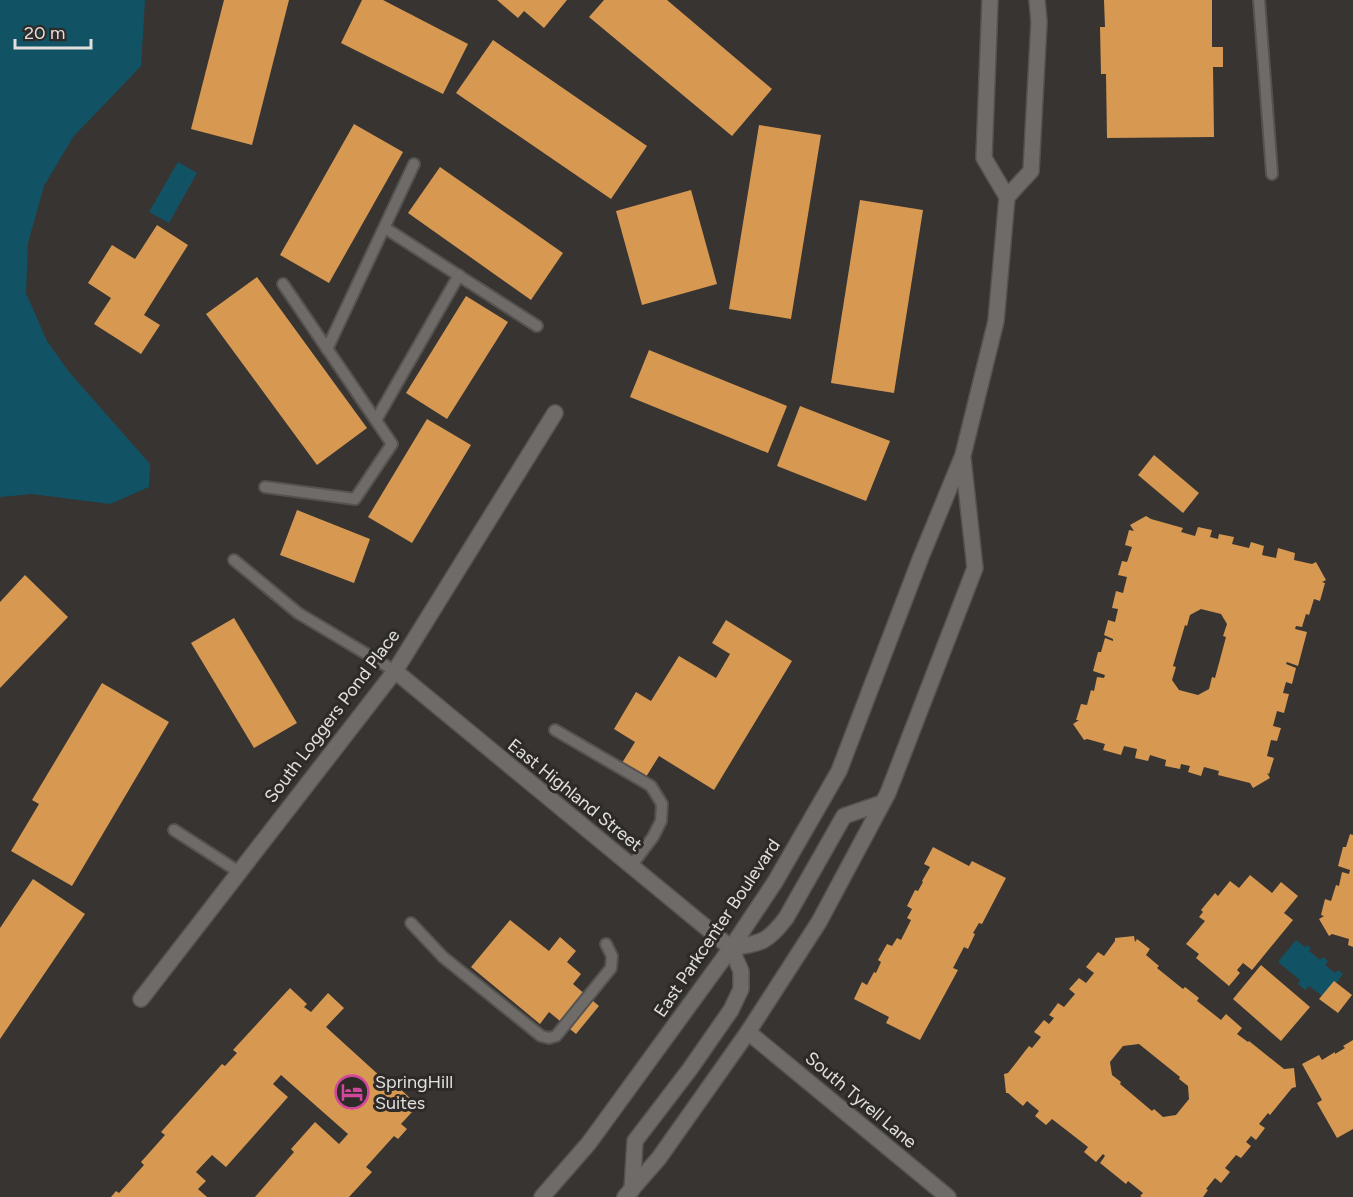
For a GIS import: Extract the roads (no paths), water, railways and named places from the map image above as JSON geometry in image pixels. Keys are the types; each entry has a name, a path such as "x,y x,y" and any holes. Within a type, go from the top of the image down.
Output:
{"main road":[{"path":"990,0 984,158 1007,197 1031,171 1040,22 1037,0"},
{"name":"East Parkcenter Boulevard","path":"542,1197 589,1143 731,948 775,882 839,771 917,567 963,455 996,321 1007,197"},
{"name":"South Loggers Pond Place","path":"141,999 395,671 555,413"},
{"name":"East Parkcenter Boulevard","path":"629,1193 659,1158 748,1032 819,922 888,793 975,568 963,455"},
{"name":"East Highland Street","path":"395,671 731,948"},
{"path":"629,1193 635,1141 690,1069 730,1010 741,989 741,971 731,948 759,943 774,934 786,918 844,816 882,802"},
{"name":"South Tyrell Lane","path":"748,1032 948,1197"}],"lane":[{"path":"1259,0 1272,174"},
{"path":"327,349 414,164"},
{"path":"385,228 537,326"},
{"path":"376,420 459,275"},
{"path":"265,487 355,499 392,444 283,284"},
{"path":"234,560 298,614 395,671"},
{"path":"555,730 651,786 662,804 661,820 653,837 631,866"},
{"path":"174,830 239,872"},
{"path":"411,923 442,957 541,1036 549,1038 556,1036 611,968 612,956 606,944"}],"water":[{"path":"0,0 145,0 141,66 73,137 44,186 28,243 26,293 47,341 69,372 150,464 149,487 110,504 32,494 0,497"},
{"path":"178,162 197,173 169,223 149,212"},
{"path":"1296,940 1305,947 1307,945 1311,948 1309,951 1320,960 1323,957 1328,961 1325,965 1335,973 1338,970 1343,974 1325,998 1309,986 1305,990 1298,984 1300,980 1278,962"}],"place":[{"name":"SpringHill Suites","path":"352,1092"}]}
